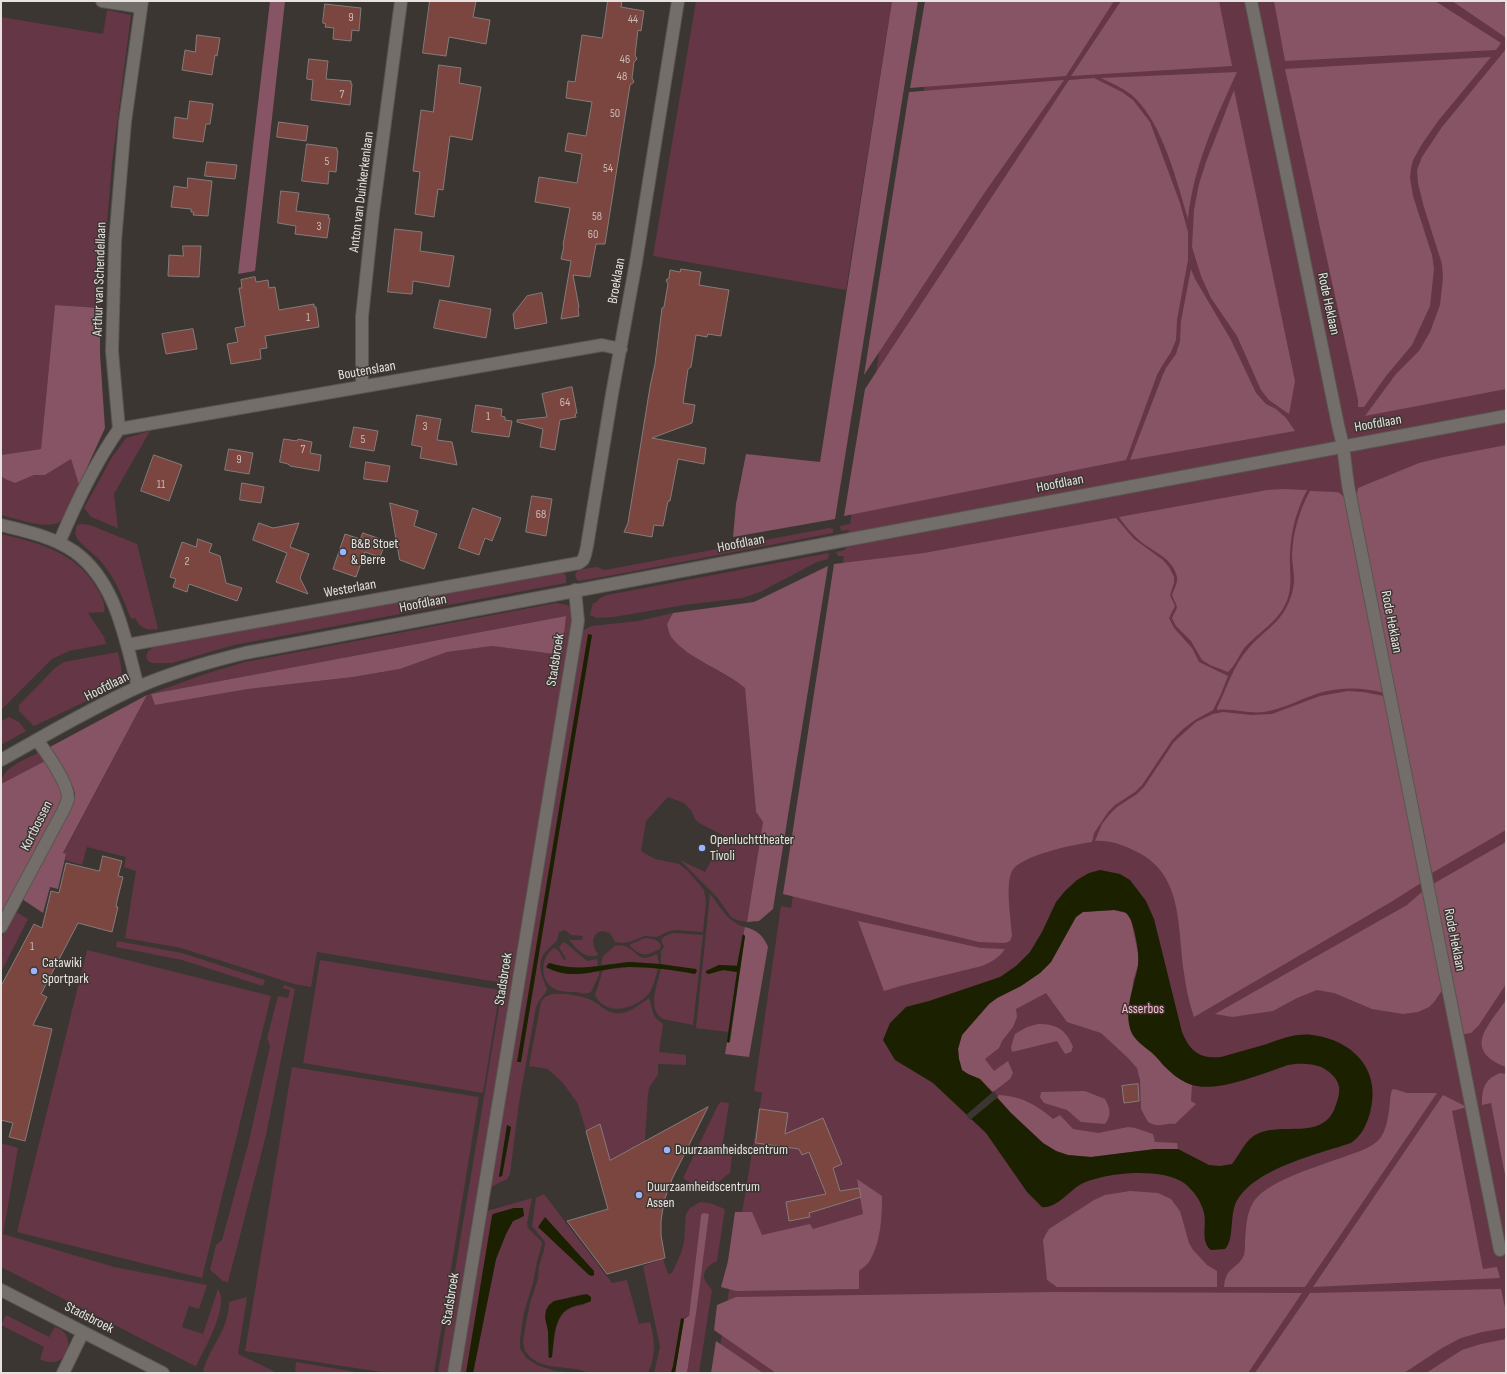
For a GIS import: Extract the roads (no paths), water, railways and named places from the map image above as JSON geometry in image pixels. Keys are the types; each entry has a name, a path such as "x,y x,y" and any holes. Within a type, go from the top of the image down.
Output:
{"street":[{"path":"102,1 141,4"},
{"name":"Anton van Duinkerkenlaan","path":"362,387 362,317 401,1"},
{"name":"Broeklaan","path":"579,563 586,555 610,402 621,349 678,1"},
{"name":"Rode Heklaan","path":"1251,1 1338,425 1344,446 1348,485 1500,1250"},
{"name":"Arthur van Schendellaan","path":"119,429 112,351 115,242 125,122 141,4"},
{"name":"Boutenslaan","path":"119,429 602,345 621,349"},
{"name":"Hoofdlaan","path":"1,760 138,687 181,671 245,653 1506,416"},
{"path":"59,543 78,501 119,429"},
{"path":"1,525 33,533 59,543 74,552 87,563 104,585 117,612 138,687"},
{"name":"Westerlaan","path":"127,645 579,563"},
{"name":"Stadsbroek","path":"454,1373 578,621 575,590"},
{"name":"Kortbossen","path":"1,927 60,817 68,799 67,790 53,763 37,740"},
{"name":"Stadsbroek","path":"1,1290 163,1373"},
{"path":"63,1373 83,1332"}],"place":[{"name":"B&B Stoet & Berre","path":"343,552"},
{"name":"Openluchttheater Tivoli","path":"702,848"},
{"name":"Catawiki Sportpark","path":"34,971"},
{"name":"Duurzaamheidscentrum","path":"667,1150"},
{"name":"Duurzaamheidscentrum Assen","path":"639,1195"}],"park label":[{"name":"Asserbos","path":"1143,1009"}]}
